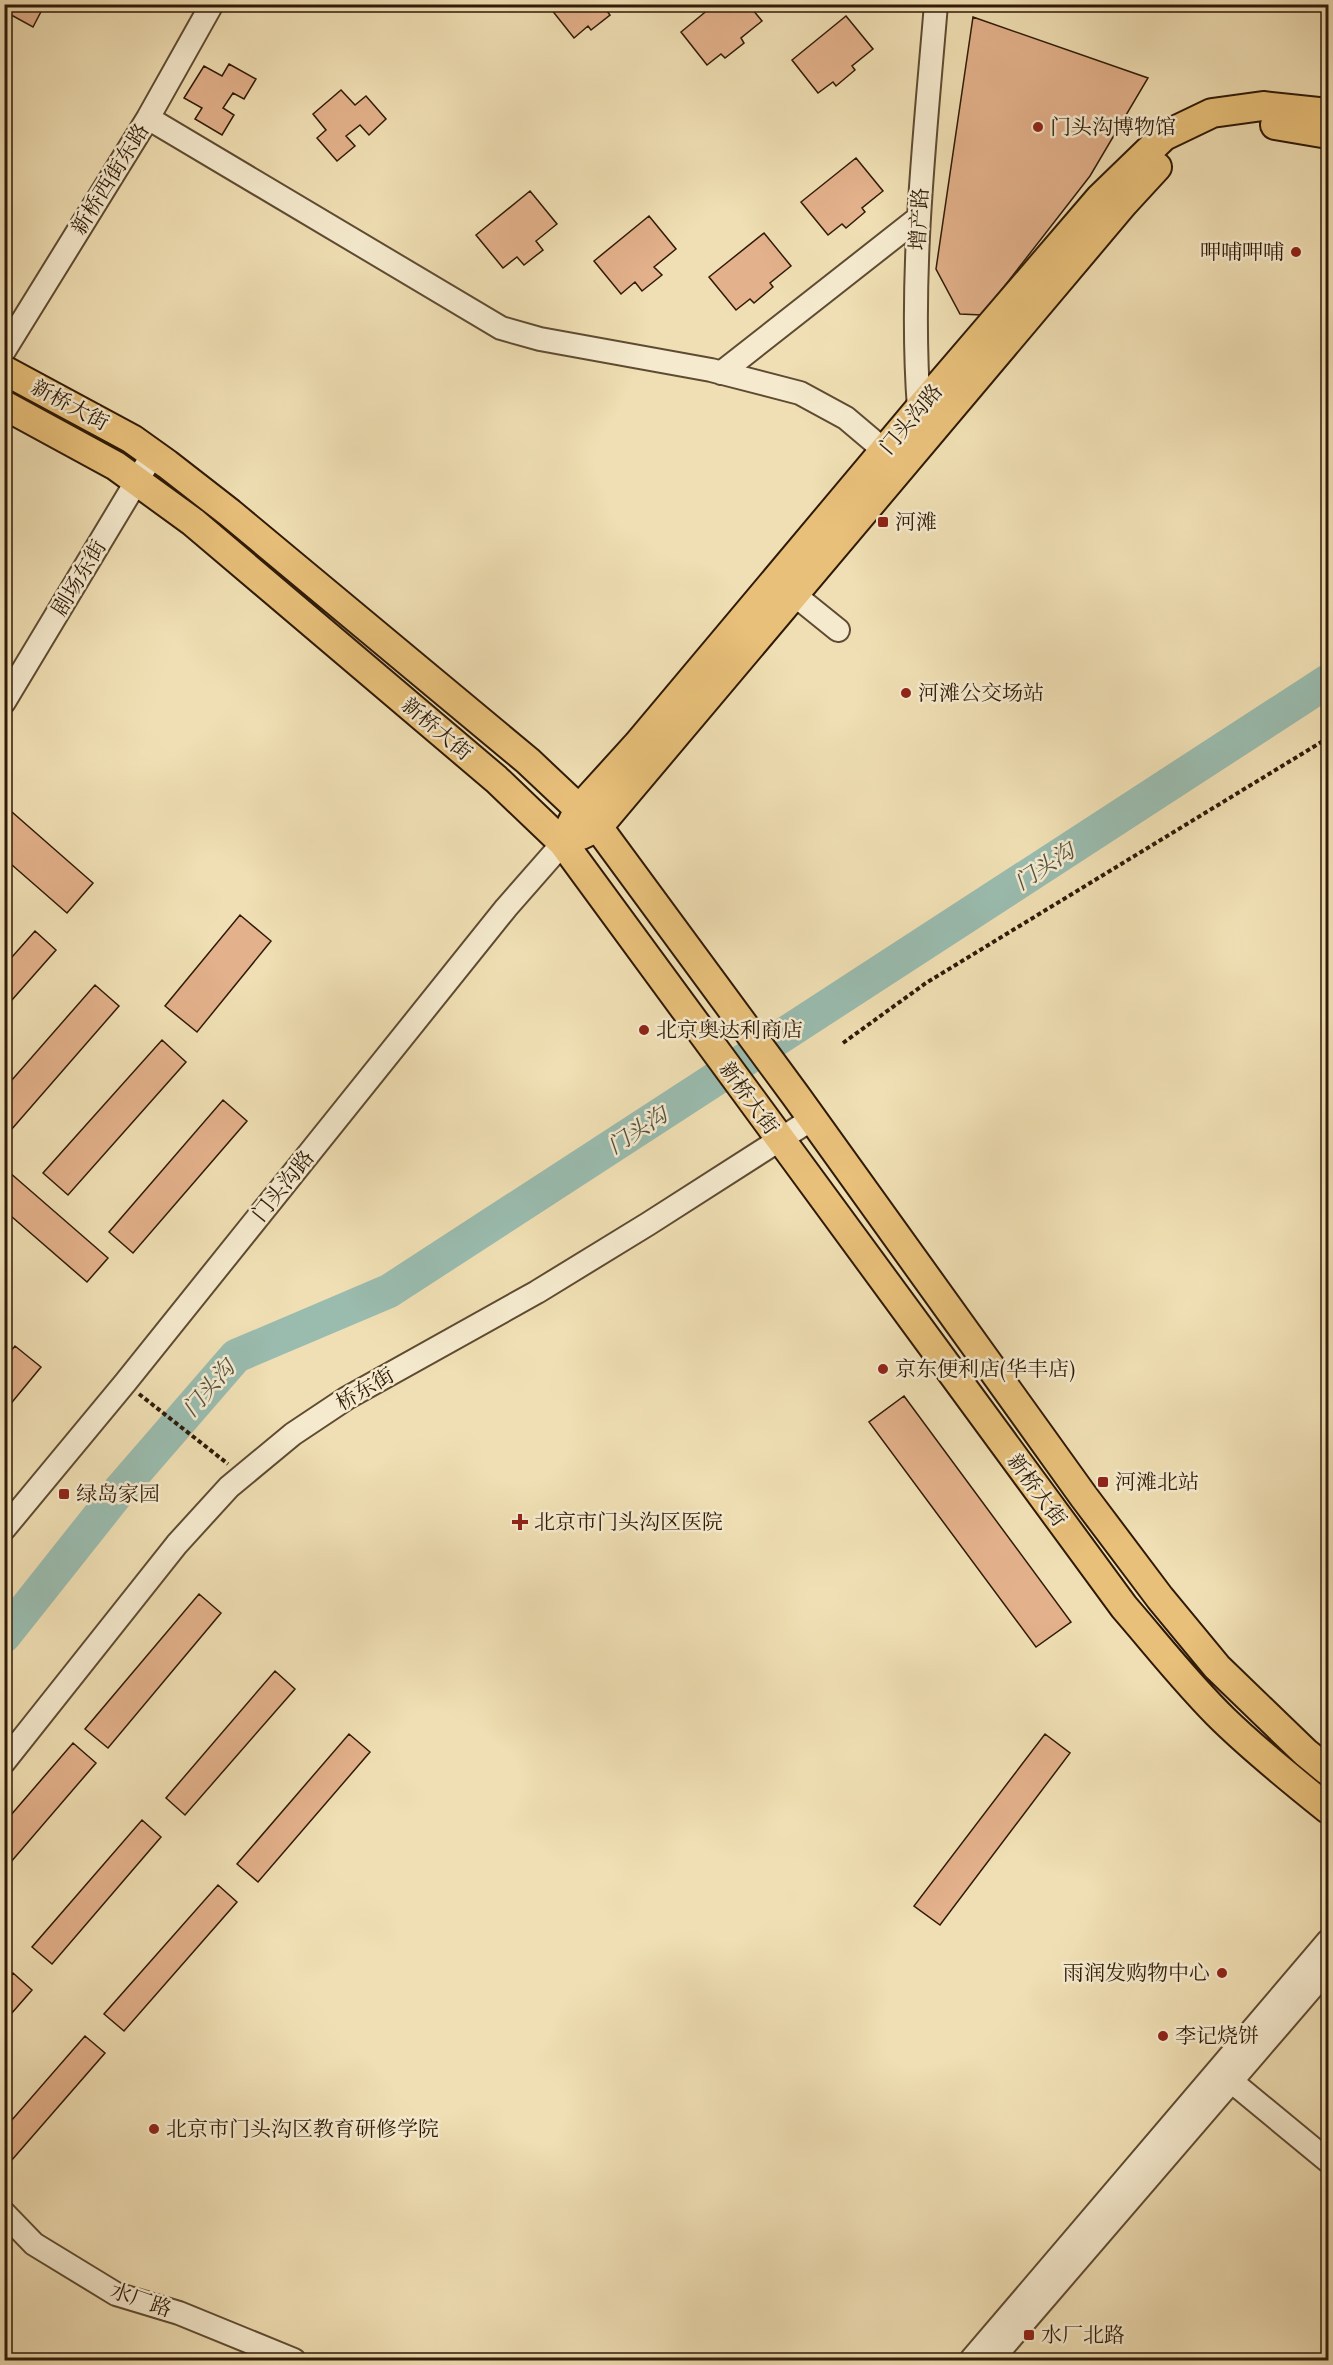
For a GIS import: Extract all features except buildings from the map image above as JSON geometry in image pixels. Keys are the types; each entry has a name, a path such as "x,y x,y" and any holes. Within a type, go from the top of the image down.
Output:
{"main road":[{"name":"门头沟路","path":"785,587 885,451 929,417 1100,198 1164,136 1212,113 1263,106 1329,113"},
{"name":"门头沟路","path":"563,843 589,818 929,417 1164,160 1194,138 1233,124 1286,126 1329,134"},
{"name":"新桥大街","path":"4,370 132,439 153,454 257,535 528,761 589,818 715,986 1084,1497 1160,1598 1217,1667 1305,1752 1329,1771"},
{"name":"新桥大街","path":"4,405 116,466 193,522 496,779 563,843 1124,1607 1224,1720 1281,1772 1329,1809"}],"street":[{"name":"新桥西街东路","path":"4,351 148,117 212,4"},
{"name":"增产路","path":"929,417 915,362 917,219 936,4"},
{"path":"148,117 501,328 578,347 617,352 721,373 800,393 846,418 885,451"},
{"path":"721,373 917,219"},
{"name":"剧场东街","path":"4,702 153,454"},
{"path":"785,587 838,630"},
{"name":"门头沟路","path":"4,1529 125,1383 506,908 563,843"},
{"name":"桥东街","path":"4,1762 177,1545 229,1487 293,1434 347,1398 537,1292 812,1119"},
{"path":"992,2361 1224,2076 1329,1941"},
{"path":"971,2361 1224,2076 1329,1970"},
{"path":"1224,2076 1329,2161"},
{"name":"水厂路","path":"4,2213 34,2244 116,2294 179,2313 294,2361"}],"path":[{"path":"843,1043 926,982 1329,738"},
{"path":"125,1383 242,1476"}],"waterway":[{"name":"门头沟","path":"4,1636 119,1491 236,1356 389,1291 1328,681"}],"place":[{"name":"门头沟博物馆","path":"1038,127"},
{"name":"呷哺呷哺","path":"1296,252"},
{"name":"河滩","path":"883,522"},
{"name":"河滩公交场站","path":"906,693"},
{"name":"北京奥达利商店","path":"644,1030"},
{"name":"京东便利店(华丰店)","path":"883,1369"},
{"name":"河滩北站","path":"1103,1482"},
{"name":"绿岛家园","path":"64,1494"},
{"name":"北京市门头沟区医院","path":"520,1522"},
{"name":"雨润发购物中心","path":"1222,1973"},
{"name":"李记烧饼","path":"1163,2036"},
{"name":"北京市门头沟区教育研修学院","path":"154,2129"},
{"name":"水厂北路","path":"1029,2335"}]}
